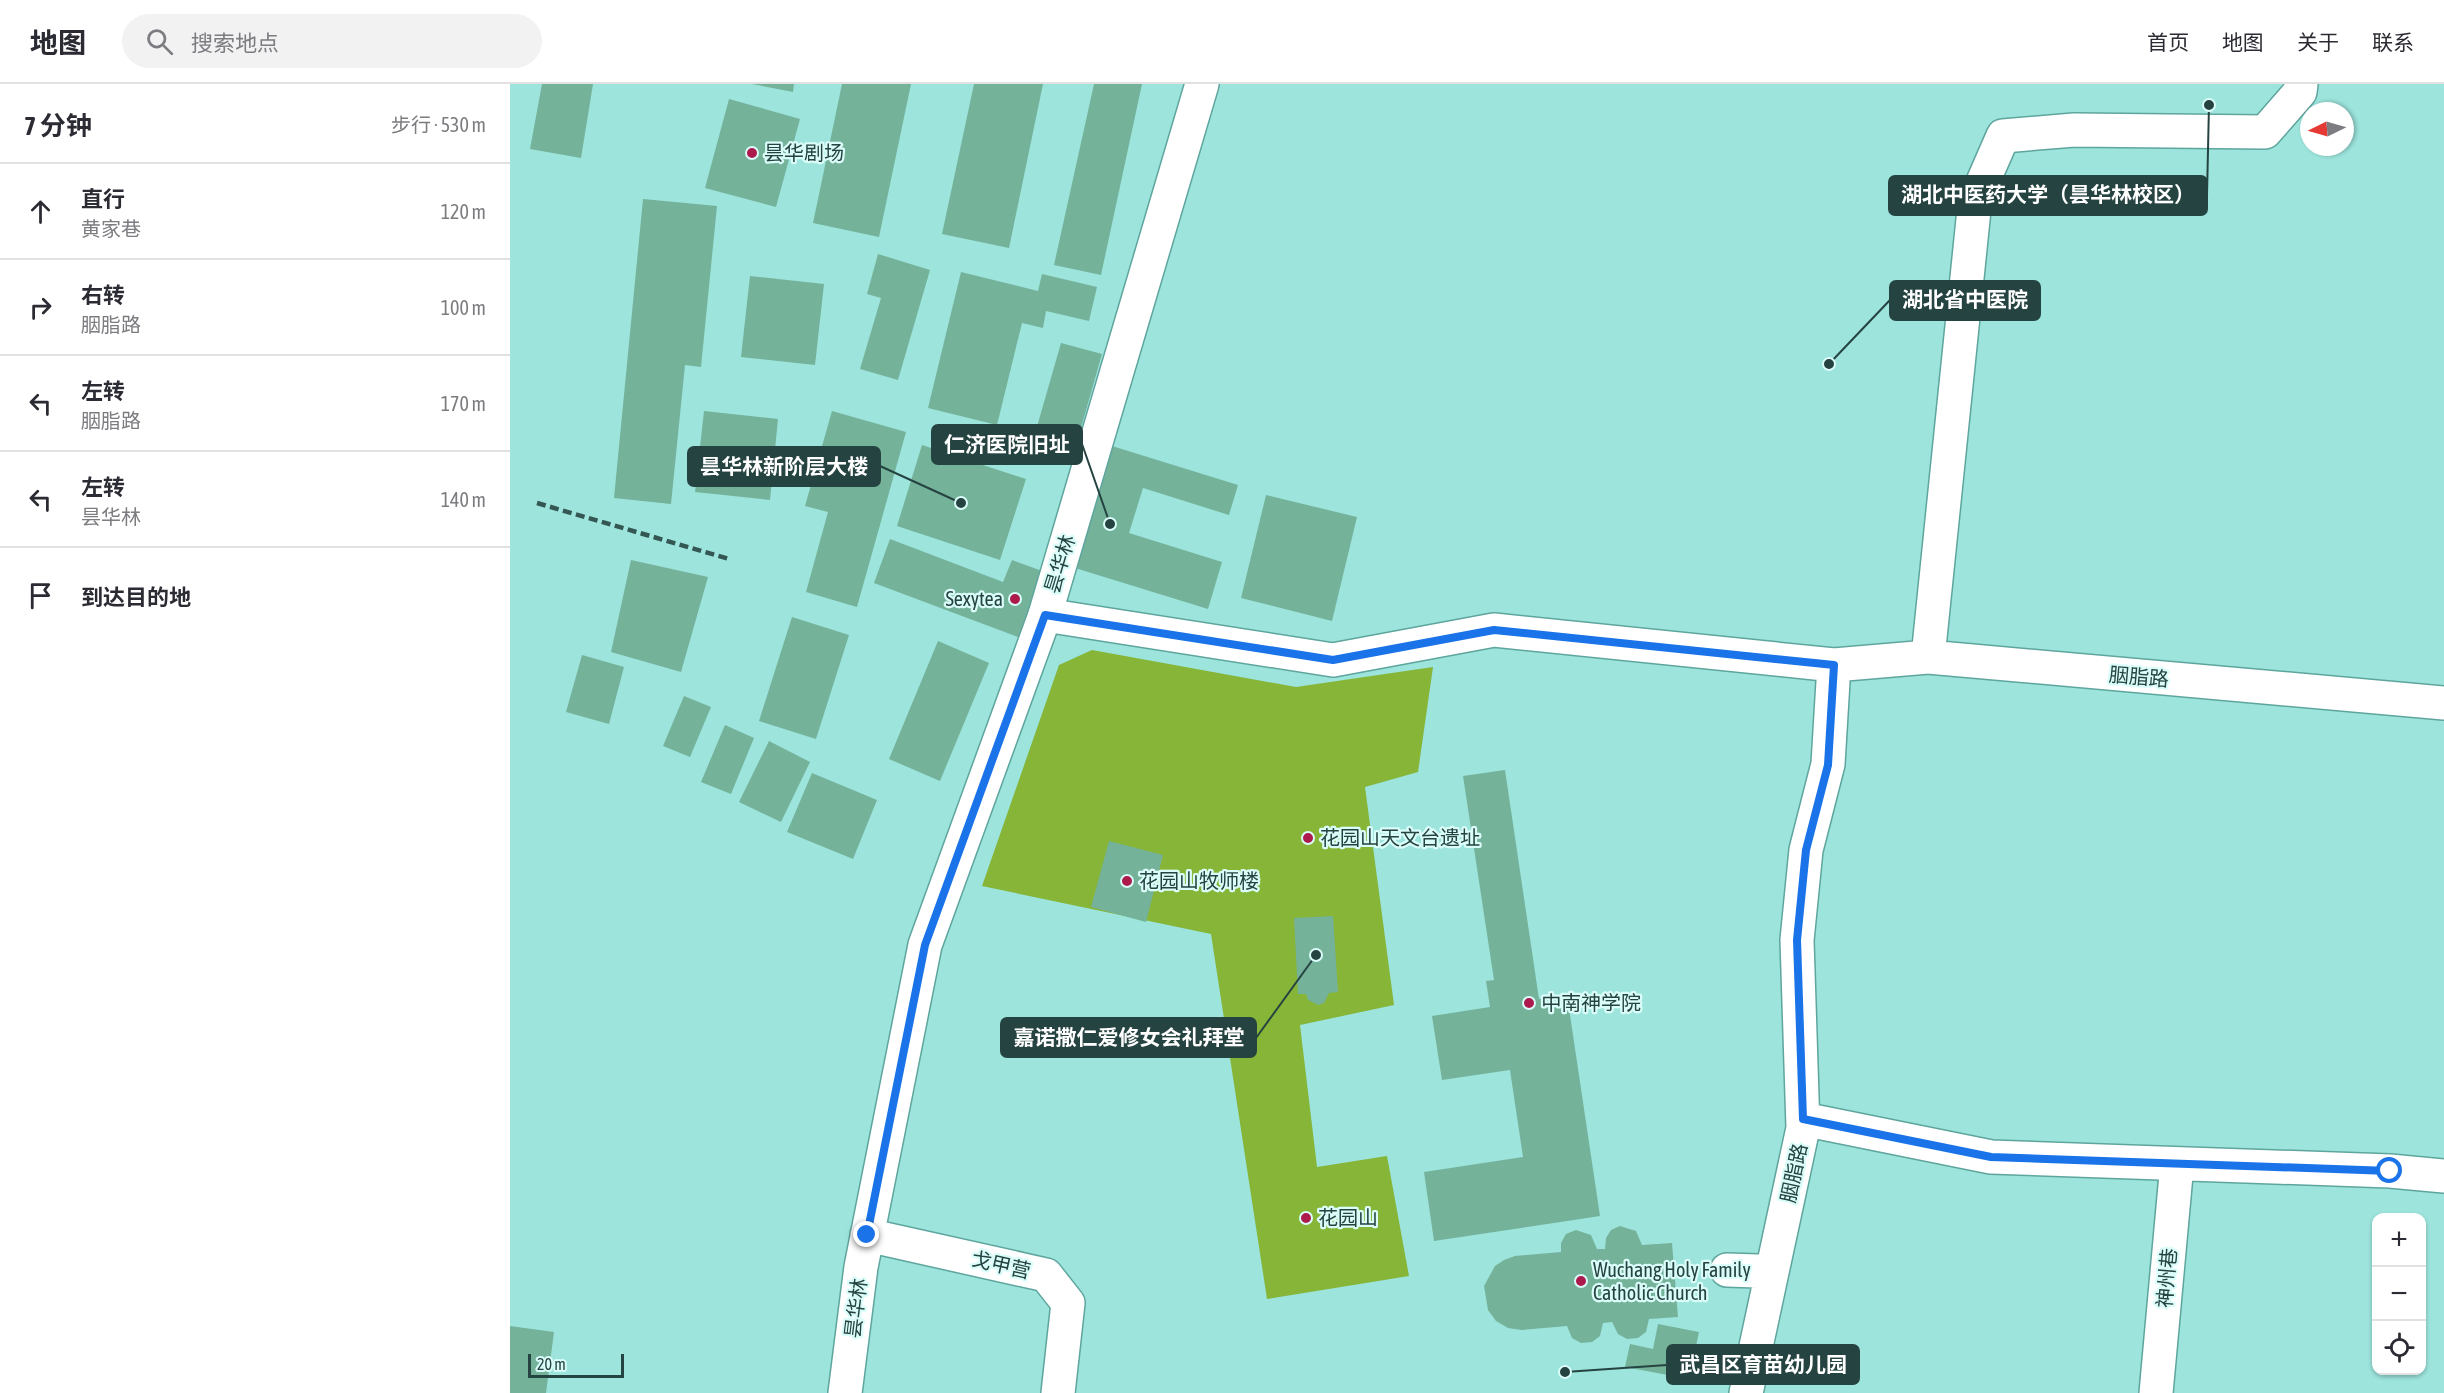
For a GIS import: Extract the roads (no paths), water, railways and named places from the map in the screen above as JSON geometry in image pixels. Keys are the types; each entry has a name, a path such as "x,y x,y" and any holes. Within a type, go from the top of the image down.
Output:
{"street":[{"name":"昙华林","path":"845,1393 867,1235 925,945 1045,615 1202,84"},
{"path":"1928,657 1975,200 2003,136 2074,130 2265,132 2300,92 2301,84"},
{"name":"胭脂路","path":"1045,615 1333,660 1494,630 1834,665 1928,657 2444,703"},
{"name":"胭脂路","path":"1746,1393 1803,1128 1797,940 1806,850 1828,765 1834,665"},
{"path":"1803,1119 1991,1157 2390,1171 2444,1176"},
{"name":"神州巷","path":"2156,1393 2176,1164"},
{"name":"戈甲营","path":"867,1235 1047,1275 1068,1303 1058,1393"}],"railway":[{"path":"537,503 729,559"}],"place":[{"name":"湖北中医药大学（昙华林校区）","path":"2209,105"},
{"name":"昙华剧场","path":"752,153"},
{"name":"湖北省中医院","path":"1829,364"},
{"name":"昙华林新阶层大楼","path":"961,503"},
{"name":"仁济医院旧址","path":"1110,524"},
{"name":"Sexytea","path":"1015,599"},
{"name":"花园山天文台遗址","path":"1308,838"},
{"name":"花园山牧师楼","path":"1127,881"},
{"name":"嘉诺撒仁爱修女会礼拜堂","path":"1316,955"},
{"name":"中南神学院","path":"1529,1003"},
{"name":"花园山","path":"1306,1218"},
{"name":"Wuchang Holy Family Catholic Church","path":"1581,1281"},
{"name":"武昌区育苗幼儿园","path":"1565,1372"}]}
